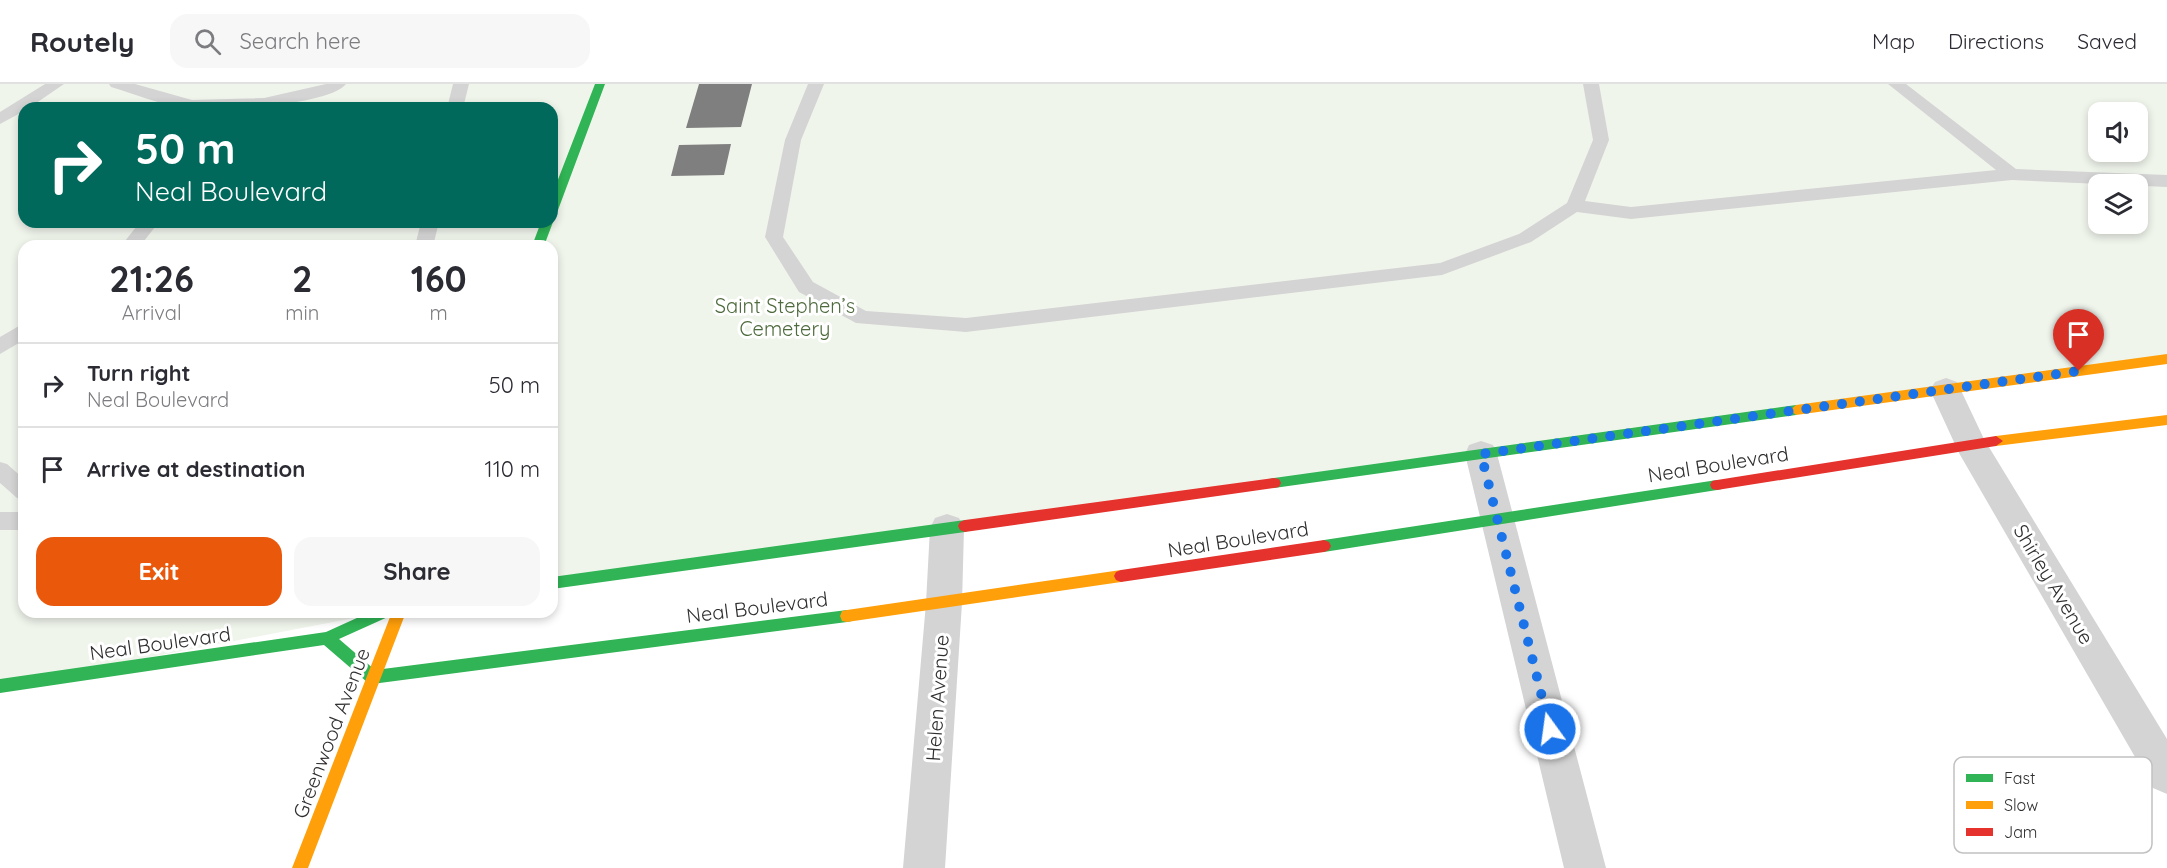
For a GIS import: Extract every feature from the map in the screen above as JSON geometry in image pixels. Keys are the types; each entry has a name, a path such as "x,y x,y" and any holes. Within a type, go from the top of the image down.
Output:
{"street":[{"path":"558,194 600,84"},
{"name":"Neal Boulevard","path":"558,582 2167,359"},
{"name":"Shirley Avenue","path":"1946,390 1970,444 2167,774"},
{"name":"Neal Boulevard","path":"372,677 944,603 1496,520 1970,444 2167,420"},
{"path":"1481,454 1585,868"},
{"name":"Helen Avenue","path":"924,868 944,603 947,528"},
{"name":"Neal Boulevard","path":"0,686 327,638 372,618"},
{"name":"Greenwood Avenue","path":"300,868 397,618"},
{"path":"327,638 372,677"}],"lane":[{"path":"27,102 56,84"},
{"path":"117,84 178,102"},
{"path":"269,102 329,89 338,84"},
{"path":"457,102 461,84"},
{"path":"816,84 793,140 774,237 806,287 863,318 966,326 1442,269 1526,238 1574,206 1601,140 1591,84"},
{"path":"1896,84 2013,174"},
{"path":"0,119 18,108"},
{"path":"1574,206 1631,213 2013,174 2167,181"},
{"path":"135,240 145,228"},
{"path":"0,347 18,334"},
{"path":"0,470 18,486"},
{"path":"0,521 18,521"}],"green space":[{"name":"Saint Stephen’s Cemetery","path":"0,84 2167,84 2167,359 558,582 558,240 18,240 18,618 354,618 0,686"}],"building":[{"path":"699,84 752,84 741,127 686,128"},
{"path":"731,144 724,175 671,176 679,145"}],"traffic: fast":[{"path":"558,194 600,84"},
{"path":"540,240 545,228"},
{"path":"1274,483 1796,410"},
{"path":"1324,546 1717,485"},
{"path":"558,582 965,526"},
{"path":"327,638 372,677 847,616"},
{"path":"0,686 327,638 372,618"}],"traffic: slow":[{"path":"1796,410 2167,359"},
{"path":"1996,441 2167,420"},
{"path":"847,616 1121,576"},
{"path":"300,868 397,618"}],"traffic: jam":[{"path":"1717,485 1996,441"},
{"path":"965,526 1274,483"},
{"path":"1121,576 1324,546"}],"route":[{"path":"1550,729 1481,454 2079,371"}]}
